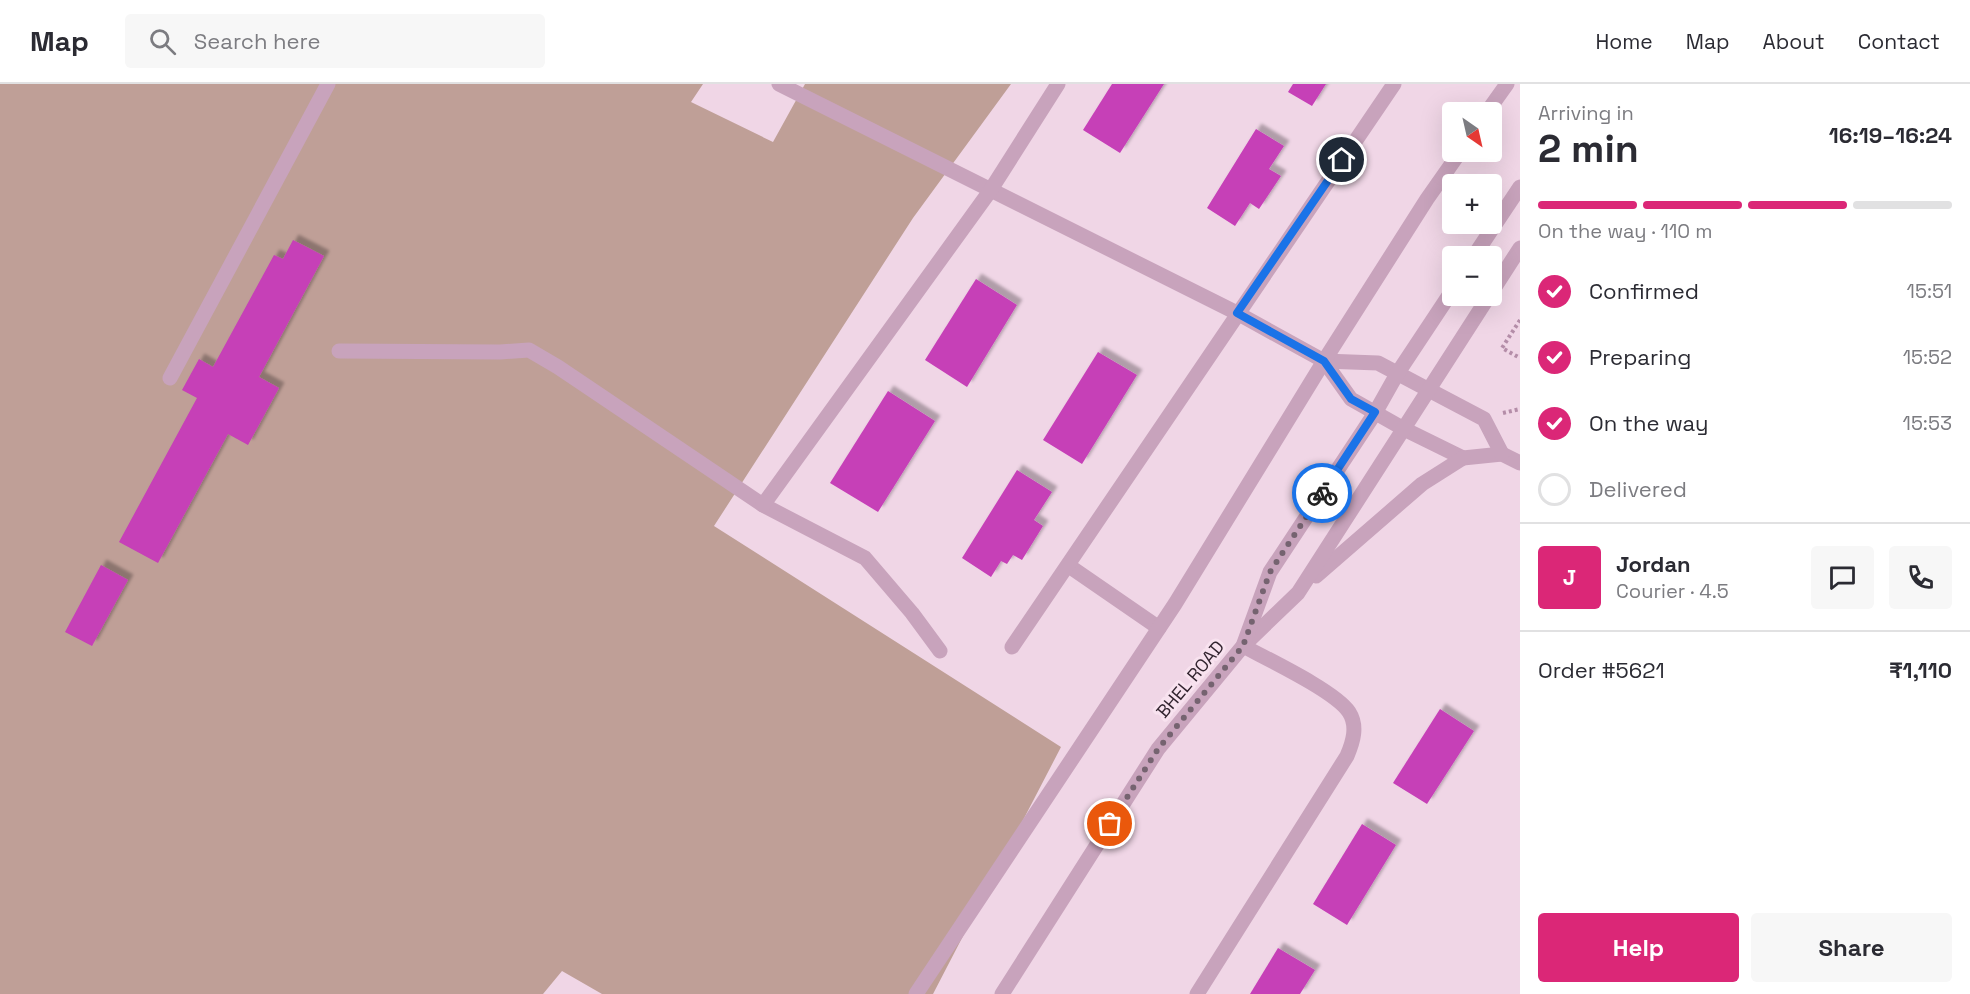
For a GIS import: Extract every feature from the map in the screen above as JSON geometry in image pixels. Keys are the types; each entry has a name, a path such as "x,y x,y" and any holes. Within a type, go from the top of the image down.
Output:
{"street":[{"path":"170,378 328,84"},
{"path":"780,84 1237,313 1324,361 1351,399 1404,429 1463,458"},
{"path":"763,505 990,191 1058,84"},
{"path":"1012,647 1394,84"},
{"path":"1494,102 1507,84"},
{"path":"916,994 1160,628 1324,361 1453,162"},
{"path":"1481,246 1520,187"},
{"path":"1502,276 1520,248"},
{"name":"BHEL ROAD","path":"1002,994 1158,749 1243,646 1270,572 1442,306"},
{"path":"1298,593 1482,306"},
{"path":"339,351 529,350 558,367 763,505 865,558 912,613 940,651"},
{"path":"1324,361 1378,363 1484,419 1502,454"},
{"path":"1197,994 1347,756 1354,740 1349,712 1337,700 1243,646 1298,593 1422,484 1463,458 1502,454 1520,463"},
{"path":"1069,566 1160,628"}],"path":[{"path":"1520,320 1502,348 1520,358"}],"shaded area":[{"path":"0,84 703,84 691,102 773,142 805,84 1011,84 913,218 714,526 1061,747 933,994 602,994 562,971 543,994 0,994"}],"building":[{"path":"1112,84 1164,84 1120,153 1083,130"},
{"path":"1293,84 1326,84 1312,106 1288,92"},
{"path":"1256,129 1284,146 1269,169 1281,176 1259,209 1250,203 1235,226 1207,208"},
{"path":"293,240 324,256 259,377 279,388 248,445 228,434 158,563 119,542 197,398 182,390 199,359 213,367 274,255 283,259"},
{"path":"976,279 1017,305 967,387 925,360"},
{"path":"1098,352 1137,375 1082,464 1043,440"},
{"path":"888,391 935,421 878,512 830,483"},
{"path":"1017,470 1052,492 1034,520 1043,526 1022,560 1013,555 1007,564 1001,561 991,577 962,558"},
{"path":"101,565 128,580 92,646 65,632"},
{"path":"1440,709 1474,731 1427,804 1393,783"},
{"path":"1362,824 1396,845 1347,925 1313,904"},
{"path":"1278,948 1315,970 1300,994 1250,994"}],"way so far":[{"path":"1110,824 1158,749 1243,646 1270,572 1322,493"}],"route":[{"path":"1322,493 1375,412 1351,399 1324,361 1237,313 1342,160"}]}
